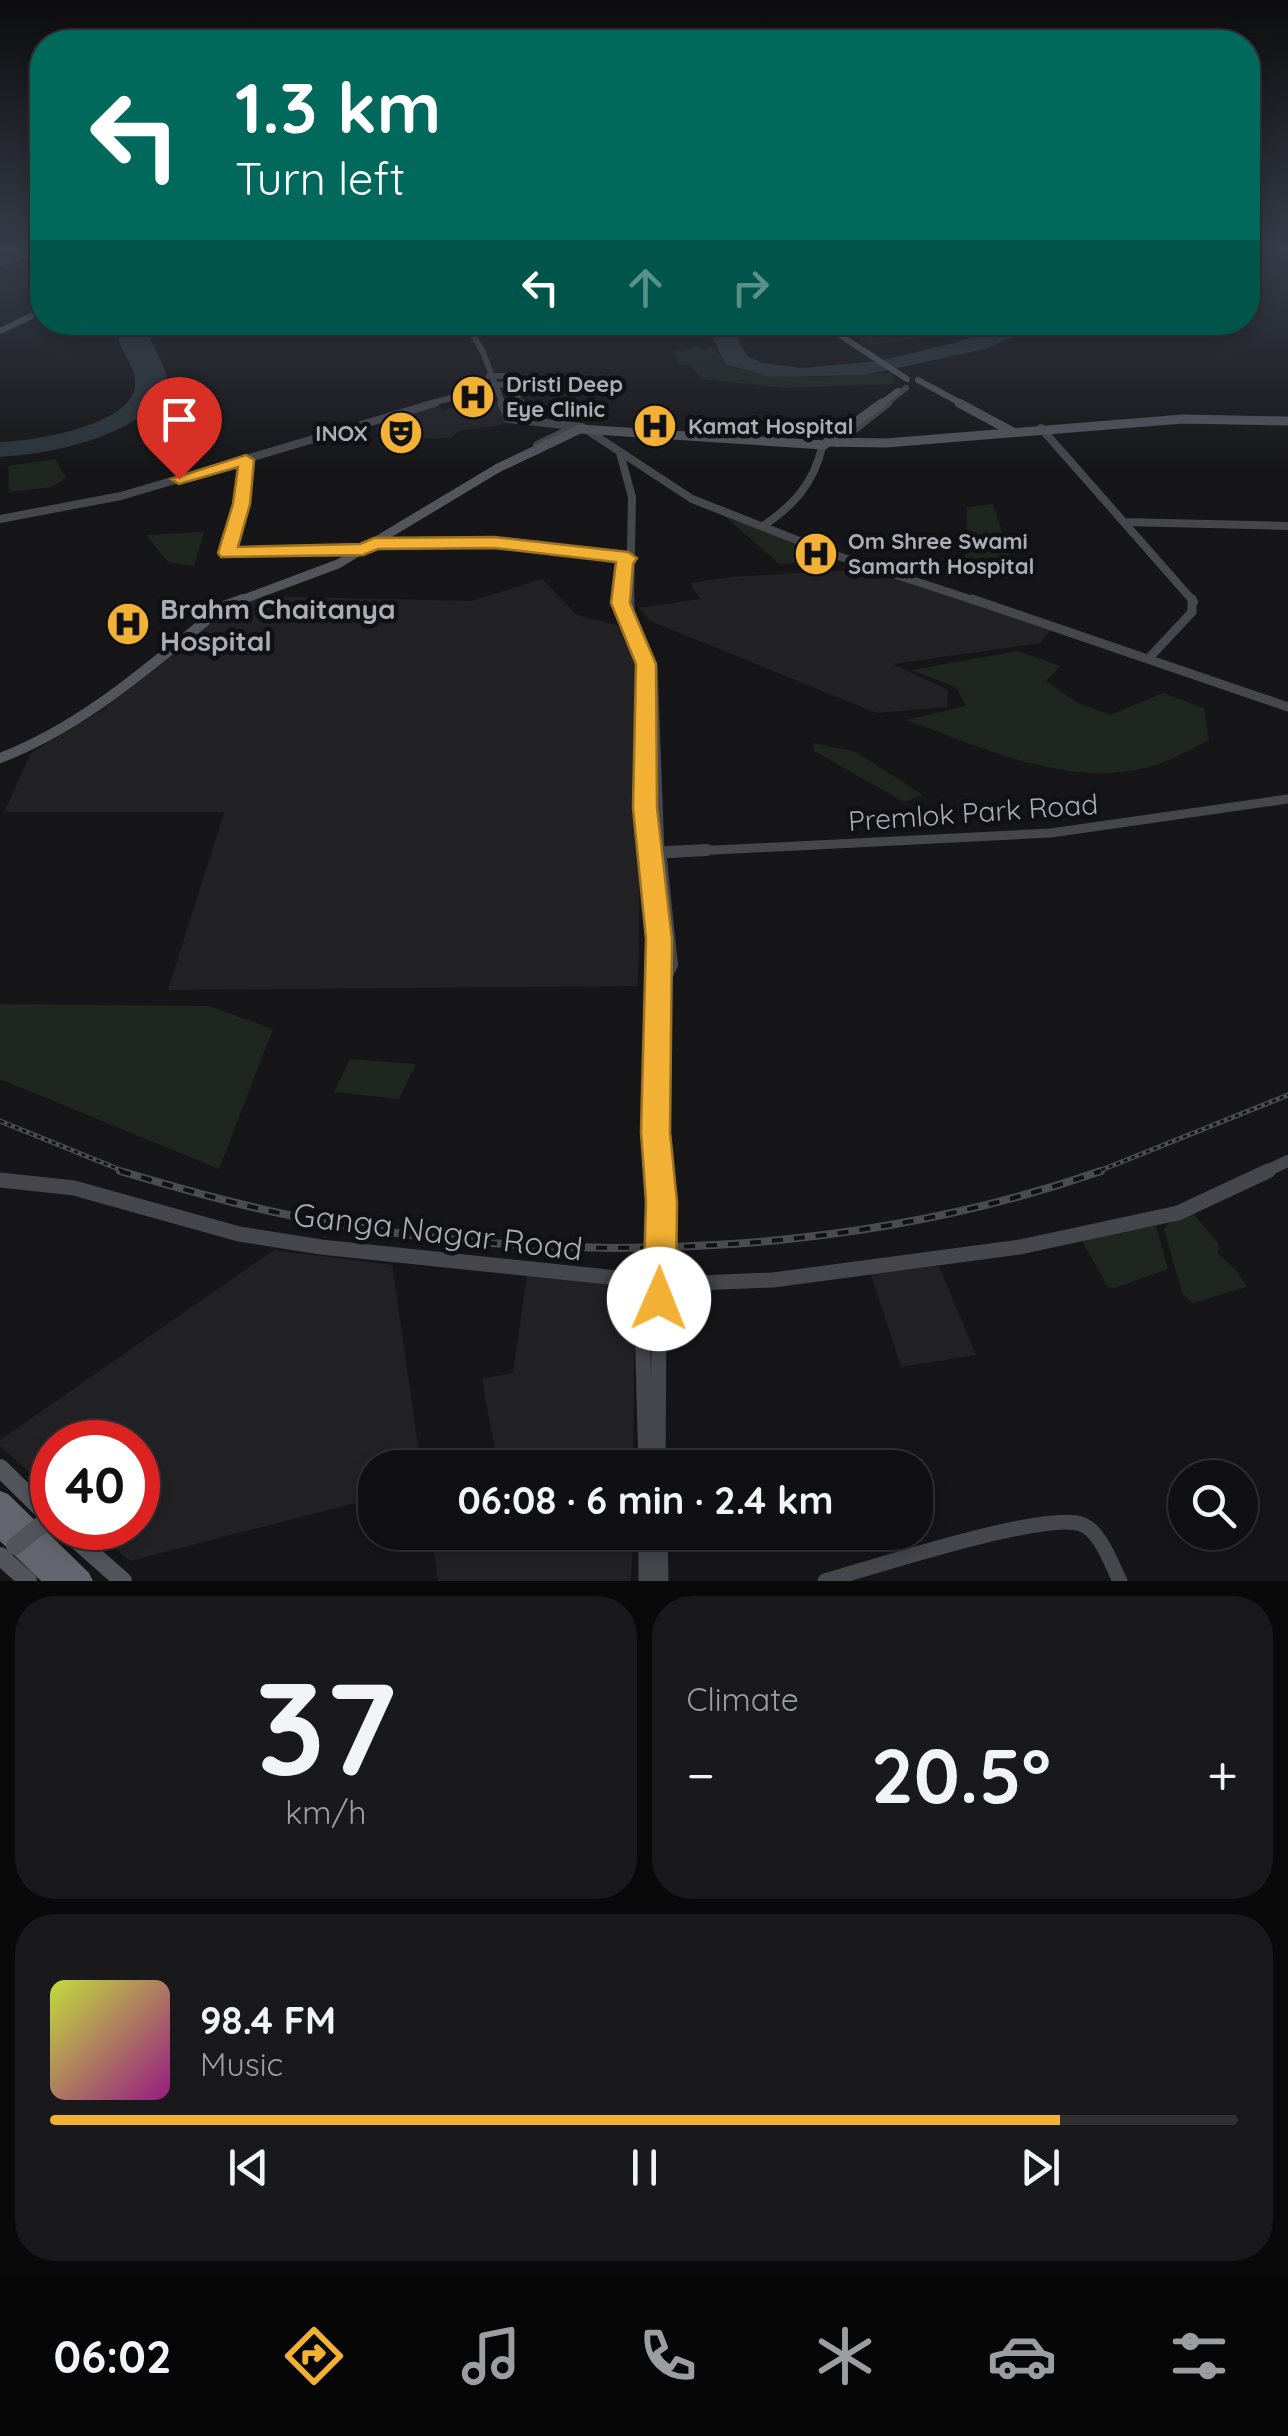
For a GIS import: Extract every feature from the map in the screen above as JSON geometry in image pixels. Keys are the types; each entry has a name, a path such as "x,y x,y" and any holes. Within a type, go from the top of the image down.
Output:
{"highway":[{"path":"0,1502 81,1581"},
{"path":"0,1525 58,1581"}],"main road":[{"path":"844,335 877,356 906,382 1006,432"},
{"path":"1,755 36,744 96,710 229,603 331,568 564,434 583,429 824,445 906,382"},
{"path":"832,443 1206,417 1288,420"},
{"path":"0,1468 30,1500"},
{"path":"28,1581 5,1553 30,1536"},
{"path":"85,1550 123,1581"}],"street":[{"path":"473,335 510,419"},
{"path":"489,376 514,380"},
{"path":"0,518 90,505 327,432 514,380"},
{"path":"510,419 521,402 514,380"},
{"path":"765,526 806,490 832,443 906,382"},
{"path":"510,419 569,429 832,443"},
{"path":"493,472 569,429 582,426 688,496 858,563 1150,656 1288,705"},
{"path":"1042,429 1195,604 1150,656"},
{"path":"619,452 631,483 630,611 653,667 655,853 672,965 660,990 656,1091 661,1202 659,1299 648,1450"},
{"path":"246,459 242,504 226,552 536,544 576,554 630,557"},
{"path":"1124,522 1288,526"},
{"name":"Premlok Park Road","path":"655,853 1085,829 1288,799"},
{"name":"Ganga Nagar Road","path":"0,1180 74,1188 239,1234 321,1248 641,1284 736,1283 1020,1247 1158,1220 1288,1161"},
{"path":"641,1284 654,1450"},
{"path":"825,1581 980,1539 1070,1521 1088,1528 1120,1581"},
{"path":"646,1550 646,1581"},
{"path":"660,1550 661,1581"}],"shaded area":[{"path":"119,335 150,335 167,377 167,396 131,423 89,441 45,452 0,457 0,442 81,428 120,409 132,396 135,381"},
{"path":"709,335 736,335 747,356 762,363 802,368 879,361 977,335 1018,335 985,349 865,375 770,377 725,364"},
{"path":"852,335 921,337 870,345"},
{"path":"699,347 703,351 712,347 724,358 722,364 763,374 805,377 891,372 895,384 784,388 701,379 690,365 679,365 673,352"},
{"path":"493,396 507,424 459,431 451,438 386,440 388,430 377,420 438,404 443,410"},
{"path":"55,459 66,478 52,487 9,492 8,466"},
{"path":"993,504 1015,571 1007,579 965,565 967,507"},
{"path":"720,512 843,561 779,564"},
{"path":"204,532 194,566 168,562 146,535"},
{"path":"867,569 1054,626 1040,643 893,664 948,690 947,707 877,713 650,621 639,608 700,599 690,583"},
{"path":"542,579 577,615 617,625 635,660 638,716 633,800 640,862 638,986 168,990 224,812 4,812 31,753 102,710 232,605 255,596 471,601"},
{"path":"1018,651 1060,666 1046,681 1076,702 1110,715 1163,693 1204,708 1209,740 1145,768 1084,772 1023,761 906,720 966,706 956,687 911,670"},
{"path":"813,743 856,752 923,795 904,802 814,751"},
{"path":"0,1004 209,1006 273,1029 219,1169 0,1079"},
{"path":"350,1059 416,1064 399,1099 334,1092"},
{"path":"1178,1213 1193,1213 1219,1245 1218,1254 1247,1287 1193,1303 1182,1293 1164,1229"},
{"path":"1149,1223 1156,1226 1168,1269 1108,1287 1081,1239"},
{"path":"274,1250 392,1265 419,1450 358,1450 358,1502 130,1561 117,1550 160,1550 160,1420 30,1420 30,1473 0,1446 0,1440"},
{"path":"939,1266 976,1355 901,1367 871,1274"},
{"path":"527,1275 635,1287 633,1450 495,1450 482,1379 513,1373"},
{"path":"433,1550 632,1550 631,1581 438,1581"}],"railway":[{"path":"1094,1173 1288,1095"},
{"path":"0,1121 128,1173"},
{"path":"120,1171 262,1209 349,1226 537,1246 632,1248 824,1235 918,1220 1011,1199 1101,1171"}],"place":[{"name":"Dristi Deep Eye Clinic","path":"473,397"},
{"name":"Kamat Hospital","path":"655,426"},
{"name":"INOX","path":"401,433"},
{"name":"Om Shree Swami Samarth Hospital","path":"816,554"},
{"name":"Brahm Chaitanya Hospital","path":"128,624"}],"route":[{"path":"179,479 246,460 242,504 227,553 494,542 628,558 624,563 620,603 646,664 645,808 659,939 659,1299"}]}
